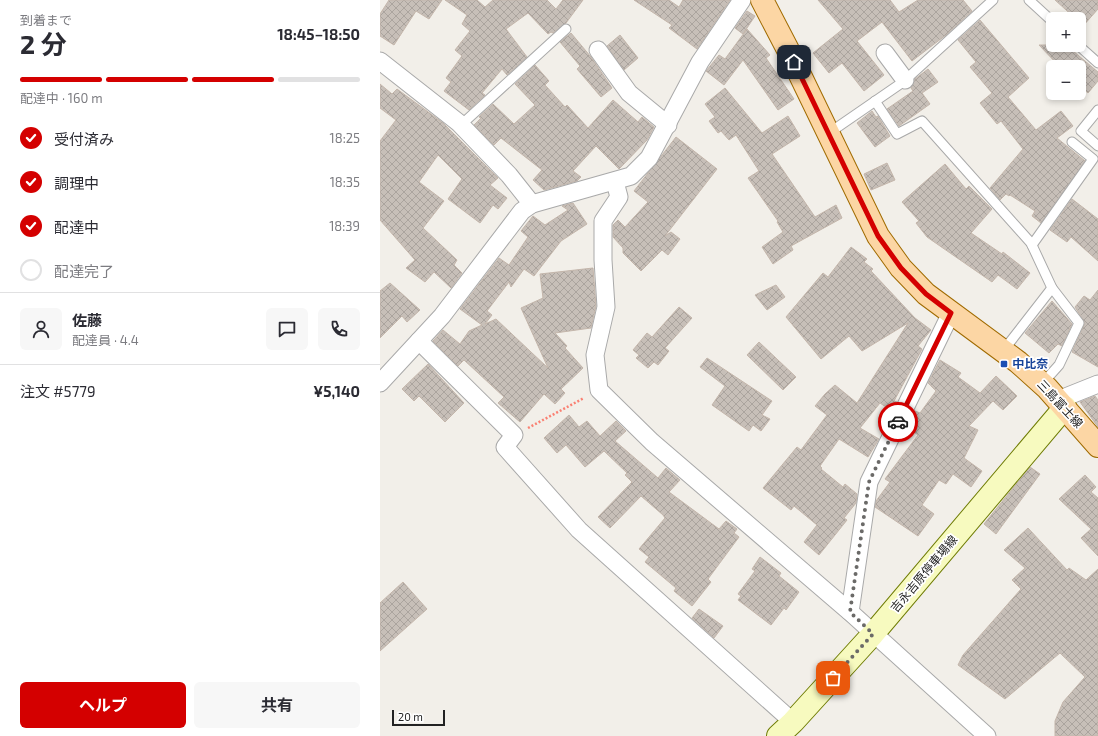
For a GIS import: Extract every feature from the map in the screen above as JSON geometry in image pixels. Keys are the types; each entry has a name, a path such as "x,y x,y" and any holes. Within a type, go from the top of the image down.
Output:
{"main road":[{"name":"三島富士線","path":"762,0 788,48 878,236 901,268 926,294 1002,351 1042,384 1094,436"},
{"name":"吉永吉原停車場線","path":"785,729 873,634 1061,404"}],"street":[{"path":"380,384 442,316 522,212 532,204 616,182 631,176 649,158 668,125 700,62 742,0"},
{"path":"598,50 629,93 668,125"},
{"path":"885,53 905,80"},
{"path":"380,61 461,125 509,175 532,204"},
{"path":"616,182 619,197 603,221 603,260 606,307 595,355 598,390 652,442 850,612 987,736"},
{"path":"850,612 869,482 951,313"},
{"path":"419,341 514,435 505,447 579,530 785,729"},
{"path":"1061,404 1098,384"}],"lane":[{"path":"829,133 905,80 993,0"},
{"path":"1029,0 1046,16"},
{"path":"461,125 566,29"},
{"path":"1086,52 1098,63"},
{"path":"875,101 897,134 922,122 1032,246 1052,288 1079,323 1059,365 1042,384"},
{"path":"1098,110 1081,131 1098,146"},
{"path":"1032,246 1093,159 1072,142"},
{"path":"1002,351 1052,288"}],"path":[{"path":"514,435 557,414 598,390"}],"building":[{"path":"389,0 442,0 429,19 416,11 394,45 380,36 380,14"},
{"path":"445,0 477,0 485,7 493,0 547,0 556,9 563,0 583,0 566,23 553,33 551,32 548,34 528,13 506,29 527,57 507,75 502,69 482,93 485,95 469,110 444,91 451,82 446,78 462,56 455,50 470,31 462,24 467,15"},
{"path":"634,0 669,0 679,7 683,0 730,0 697,49 669,28 672,25"},
{"path":"818,0 890,0 899,12 918,0 963,0 972,11 946,35 912,61 882,22 857,41 884,75 864,91 842,63 829,73 813,53 843,29"},
{"path":"1055,0 1098,0 1098,9 1086,23 1086,12 1068,12"},
{"path":"747,11 755,16 743,34 735,28"},
{"path":"980,20 1029,78 1008,97 1036,130 1061,111 1073,126 1057,138 1085,161 1041,223 1032,216 1035,211 1010,195 1009,196 1006,194 1000,200 990,188 1023,149 1001,121 997,124 980,103 992,93 970,67 976,62 958,40"},
{"path":"747,29 770,55 766,58 794,99 778,110 743,60 724,85 706,71 719,55 725,59"},
{"path":"571,33 591,57 612,88 601,97 577,69 580,66 560,42"},
{"path":"620,35 638,58 624,70 607,46"},
{"path":"1039,45 1046,45 1046,52 1074,52 1084,60 1053,60"},
{"path":"1086,62 1098,72 1098,81 1088,93 1086,91"},
{"path":"535,65 549,81 545,85 565,107 567,105 588,128 613,100 638,122 642,117 654,127 647,140 619,169 596,146 573,171 581,177 577,181 544,190 533,180 542,170 501,138 494,145 474,125 481,118 479,117 493,104 514,124 535,105 515,84"},
{"path":"928,69 938,82 922,93 930,104 899,126 887,109 913,91 911,88 915,79"},
{"path":"380,84 392,94 397,89 443,123 498,178 490,185 507,198 498,209 493,205 480,223 448,199 462,179 438,155 419,182 444,201 423,228 457,260 454,265 462,273 451,288 434,272 425,282 406,268 415,260 380,220 380,141 396,120 380,108"},
{"path":"725,88 762,133 788,116 800,136 772,154 815,217 836,205 842,218 791,246 793,250 773,264 762,247 783,232 777,222 778,221 748,178 759,171 736,135 729,140 721,131 718,133 709,121 715,117 705,104"},
{"path":"872,111 876,117 878,116 890,136 875,147 857,123"},
{"path":"676,137 717,169 665,236 671,232 680,239 668,255 662,250 641,271 623,253 623,248 613,237 613,225 618,220 625,227 648,202 634,191"},
{"path":"887,163 895,180 871,190 864,174"},
{"path":"945,164 966,189 969,186 992,209 971,233 1002,254 1003,252 1030,273 1017,289 998,275 992,282 927,237 916,223 919,221 902,202"},
{"path":"1072,199 1098,219 1098,261 1071,237 1067,242 1050,230"},
{"path":"573,203 587,224 561,241 534,276 524,269 511,287 509,282 487,311 492,315 485,324 496,319 548,368 521,308 543,298 540,274 593,268 596,306 591,328 555,333 567,346 565,348 583,368 561,389 565,393 555,404 544,394 520,422 498,403 504,397 464,360 458,366 433,341 443,330 460,344 469,331 482,325 460,309 499,258 509,265 528,237 521,231 533,216 545,225 568,210 562,206"},
{"path":"851,247 867,259 864,262 873,269 871,271 915,318 931,330 918,346 922,349 894,401 897,402 892,411 880,403 860,428 879,439 868,457 839,439 820,466 822,468 821,469 843,487 845,484 857,494 856,503 844,518 847,520 819,555 804,542 817,525 794,506 791,510 763,488 797,447 801,450 827,415 815,406 825,394 835,385 857,403 908,323 862,351 849,336 821,359 786,317 823,273 828,277"},
{"path":"390,283 420,310 407,322 402,316 380,338 380,291"},
{"path":"776,285 785,297 767,310 755,295"},
{"path":"1098,290 1098,367 1072,352 1085,323 1075,307 1084,296 1090,300"},
{"path":"1052,301 1072,324 1062,346 1058,344 1049,353 1025,333"},
{"path":"679,307 692,318 665,348 669,351 658,365 654,362 648,368 636,358 639,355 633,350 647,333 652,337"},
{"path":"759,342 796,377 783,390 747,355"},
{"path":"707,358 772,401 762,415 770,419 761,431 753,425 749,431 712,405 725,386 700,367"},
{"path":"940,360 961,373 958,377 980,393 996,376 1017,396 1003,410 993,401 969,426 978,430 964,458 982,471 971,487 953,474 946,484 939,480 922,505 934,514 918,536 875,507 876,501 890,482 885,479 918,435 907,427 915,411 920,413 936,391 928,383"},
{"path":"428,364 464,403 445,422 419,396 414,401 402,389"},
{"path":"1095,396 1098,400 1098,427 1080,402"},
{"path":"569,415 579,427 587,421 600,436 616,421 626,431 615,441 658,478 666,468 680,480 669,492 719,529 726,521 737,529 734,533 739,537 708,579 711,582 692,606 674,591 676,588 645,562 649,557 639,549 665,518 663,515 641,496 610,528 598,517 632,482 625,475 627,473 604,451 585,467 566,445 557,453 544,438"},
{"path":"1030,467 1040,474 996,534 984,524"},
{"path":"1085,475 1096,487 1091,492 1098,498 1098,556 1081,538 1091,529 1059,499"},
{"path":"1028,528 1067,570 1069,568 1086,580 1098,569 1098,736 1055,736 1055,721 1063,702 1085,677 1060,653 1005,699 958,665 963,655 1021,589 1012,580 1025,568 1004,550"},
{"path":"760,557 781,573 779,576 799,592 786,610 784,608 771,625 738,600 741,596 738,594 755,571 752,569"},
{"path":"403,582 427,609 380,651 380,603"},
{"path":"699,609 723,626 714,638 692,618"}],"way so far":[{"path":"833,678 873,634 850,612 869,482 898,422"}],"place":[{"name":"中比奈","path":"1004,364"}],"route":[{"path":"794,62 878,236 901,268 926,294 951,313 898,422"}]}
